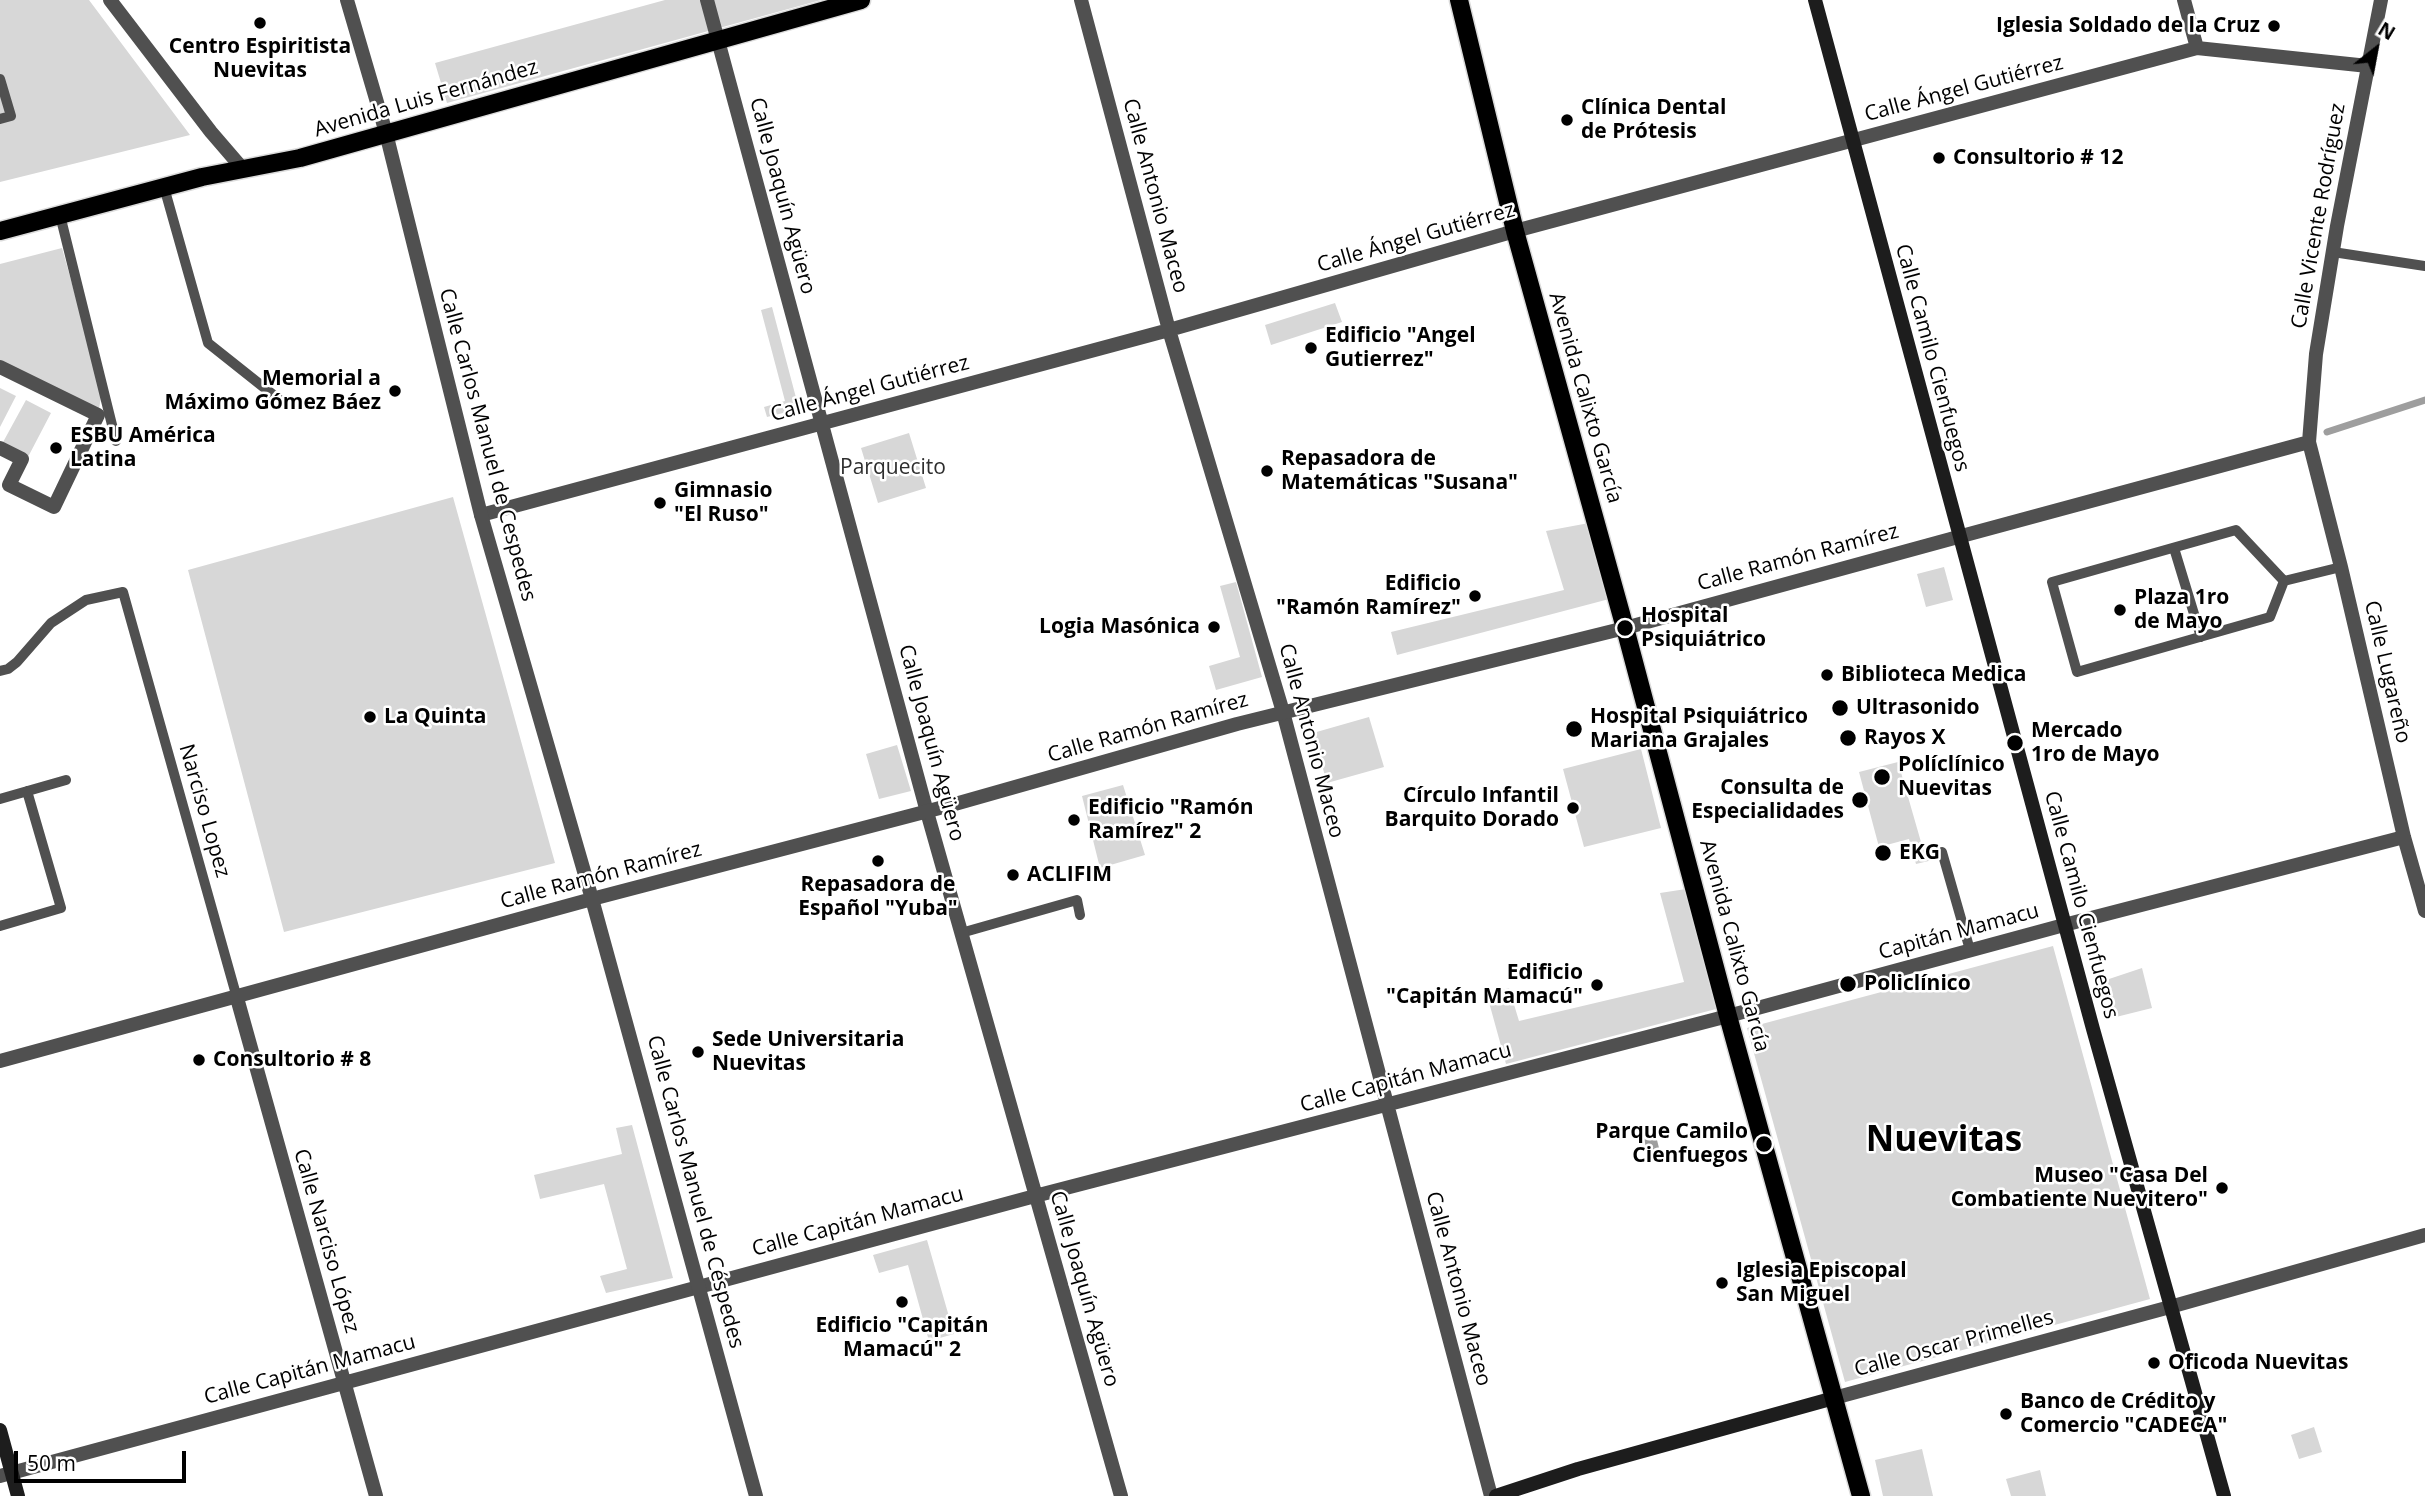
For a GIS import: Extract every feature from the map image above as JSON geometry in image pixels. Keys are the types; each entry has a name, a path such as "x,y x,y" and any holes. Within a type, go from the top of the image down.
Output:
{"main road":[{"name":"Avenida Luis Fernández","path":"0,231 164,187 243,168 300,158 861,0"},
{"name":"Avenida Calixto García","path":"1459,0 1515,231 1861,1496"},
{"name":"Calle Camilo Cienfuegos","path":"1815,0 2064,925 2224,1496"},
{"name":"Calle Oscar Primelles","path":"1494,1496 1578,1469 1834,1398"},
{"path":"0,1430 6,1475 18,1496"}],"street":[{"path":"110,0 211,132 243,168"},
{"name":"Calle Carlos Manuel de Cespedes","path":"348,0 386,134 481,514 592,899"},
{"name":"Calle Joaquín Agüero","path":"707,0 927,811 1121,1496"},
{"name":"Calle Antonio Maceo","path":"1081,0 1169,330 1283,712 1494,1496"},
{"path":"2184,0 2197,48"},
{"name":"Calle Vicente Rodríguez","path":"2309,442 2316,354 2381,0"},
{"name":"Calle Ángel Gutiérrez","path":"481,514 1169,330 1515,231 2197,48 2368,66"},
{"path":"0,367 98,415 54,507 9,485 22,459 0,448"},
{"name":"Calle Ramón Ramírez","path":"0,1061 1283,712 1625,628 2309,442"},
{"name":"Calle Lugareño","path":"2309,442 2404,836 2425,911"},
{"name":"Capitán Mamacu","path":"1728,1016 2404,836"},
{"name":"Calle Carlos Manuel de Céspedes","path":"592,899 756,1496"},
{"name":"Calle Narciso López","path":"237,998 376,1496"},
{"name":"Calle Capitán Mamacu","path":"6,1475 1035,1196 1728,1016"},
{"name":"Calle Oscar Primelles","path":"1834,1398 2425,1235"}],"lane":[{"path":"0,79 11,116 0,119"},
{"path":"164,187 208,343 281,401"},
{"path":"60,215 116,441"},
{"path":"2333,252 2425,265"},
{"path":"2236,530 2284,581 2270,617 2077,672 2052,582 2236,530"},
{"path":"2174,548 2201,637"},
{"path":"2284,581 2341,567"},
{"name":"Narciso Lopez","path":"0,671 17,662 51,622 86,600 123,592 237,998"},
{"path":"0,799 66,780"},
{"path":"0,926 61,908 27,792"},
{"path":"1941,852 1970,950"},
{"path":"961,933 1077,901 1080,915"}],"green space":[{"path":"0,0 89,0 190,135 0,182"},
{"path":"665,0 821,0 447,103 435,63"},
{"path":"62,248 102,391 98,415 0,367 0,264"},
{"path":"1335,303 1342,322 1271,345 1265,325"},
{"path":"772,307 799,409 767,417 764,407 785,401 761,310"},
{"path":"0,388 16,396 0,427"},
{"path":"26,400 51,413 28,457 2,444"},
{"name":"Parquecito","path":"909,433 926,488 878,503 861,448"},
{"name":"La Quinta","path":"453,497 555,863 284,932 188,570"},
{"path":"1589,523 1613,598 1397,655 1391,632 1564,590 1546,531"},
{"path":"1944,567 1953,600 1926,607 1917,574"},
{"path":"1236,582 1262,677 1216,690 1209,666 1240,657 1220,586"},
{"path":"1369,717 1384,767 1327,783 1313,733"},
{"path":"897,745 911,791 879,799 866,754"},
{"path":"1641,749 1661,828 1584,847 1563,769"},
{"path":"1898,762 1923,849 1933,847 1937,859 1916,864 1909,839 1879,847 1859,772"},
{"path":"1123,785 1145,855 1100,868 1082,796"},
{"path":"1686,889 1716,1009 1506,1064 1487,995 1509,988 1519,1021 1684,982 1660,893"},
{"name":"Parque Camilo Cienfuegos","path":"2053,946 2150,1299 1845,1382 1747,1028"},
{"path":"2142,968 2152,1008 2116,1017 2106,980"},
{"path":"632,1125 673,1278 606,1293 600,1276 627,1269 604,1184 540,1199 534,1175 622,1154 616,1128"},
{"path":"927,1240 954,1334 929,1341 908,1265 879,1273 873,1255"},
{"path":"2314,1427 2322,1452 2299,1459 2291,1435"},
{"path":"1922,1449 1933,1496 1883,1496 1875,1460"},
{"path":"2040,1470 2046,1496 2011,1496 2006,1479"}],"shaded area":[{"path":"1655,1132 1661,1156 1649,1159 1643,1135"}],"waterway":[{"path":"2327,432 2425,400"}],"place":[{"name":"Centro Espiritista Nuevitas","path":"260,23"},
{"name":"Iglesia Soldado de la Cruz","path":"2274,26"},
{"name":"Clínica Dental de Prótesis","path":"1567,120"},
{"name":"Consultorio # 12","path":"1939,158"},
{"name":"Edificio \"Angel Gutierrez\"","path":"1311,348"},
{"name":"Memorial a Máximo Gómez Báez","path":"395,391"},
{"name":"ESBU América Latina","path":"56,448"},
{"name":"Repasadora de Matemáticas \"Susana\"","path":"1267,471"},
{"name":"Gimnasio \"El Ruso\"","path":"660,503"},
{"name":"Edificio \"Ramón Ramírez\"","path":"1475,596"},
{"name":"Plaza 1ro de Mayo","path":"2120,610"},
{"name":"Logia Masónica","path":"1214,627"},
{"name":"Hospital Psiquiátrico","path":"1625,628"},
{"name":"Biblioteca Medica","path":"1827,675"},
{"name":"Ultrasonido","path":"1840,708"},
{"name":"La Quinta","path":"370,717"},
{"name":"Hospital Psiquiátrico Mariana Grajales","path":"1574,729"},
{"name":"Rayos X","path":"1848,738"},
{"name":"Mercado 1ro de Mayo","path":"2015,743"},
{"name":"Políclínico Nuevitas","path":"1882,777"},
{"name":"Consulta de Especialidades","path":"1860,800"},
{"name":"Círculo Infantil Barquito Dorado","path":"1573,808"},
{"name":"Edificio \"Ramón Ramírez\" 2","path":"1074,820"},
{"name":"EKG","path":"1883,853"},
{"name":"Repasadora de Español \"Yuba\"","path":"878,861"},
{"name":"ACLIFIM","path":"1013,875"},
{"name":"Policlínico","path":"1848,984"},
{"name":"Edificio \"Capitán Mamacú\"","path":"1597,985"},
{"name":"Sede Universitaria Nuevitas","path":"698,1052"},
{"name":"Consultorio # 8","path":"199,1060"},
{"name":"Parque Camilo Cienfuegos","path":"1764,1144"},
{"name":"Museo \"Casa Del Combatiente Nuevitero\"","path":"2222,1188"},
{"name":"Iglesia Episcopal San Miguel","path":"1722,1283"},
{"name":"Edificio \"Capitán Mamacú\" 2","path":"902,1302"},
{"name":"Oficoda Nuevitas","path":"2154,1363"},
{"name":"Banco de Crédito y Comercio \"CADECA\"","path":"2006,1414"}],"district":[{"name":"Nuevitas","path":"1944,1141"}]}
